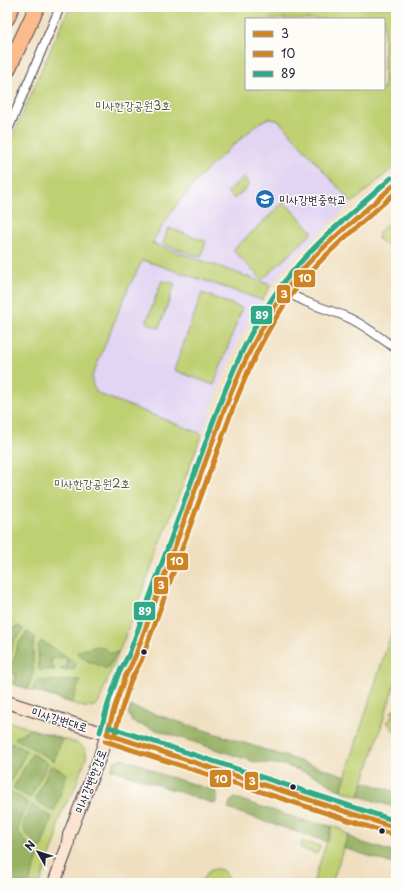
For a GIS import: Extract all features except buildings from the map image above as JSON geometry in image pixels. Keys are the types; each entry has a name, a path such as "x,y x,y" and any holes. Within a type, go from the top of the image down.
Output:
{"highway":[{"path":"7,18 12,7"},
{"path":"7,70 32,7"},
{"path":"7,70 37,7"}],"street":[{"path":"7,132 60,7"},
{"name":"미사강변한강로","path":"54,883 67,848 69,835 99,759 125,677 135,658 189,508 251,345 274,307 306,266 315,256 396,183"},
{"path":"286,291 303,301 358,323 396,349"},
{"name":"미사강변대로","path":"7,702 396,828"}],"shaded area":[{"name":"미사강변중학교","path":"269,118 279,121 352,203 305,247 271,285 152,243 167,219 205,172 259,123"},
{"path":"142,260 262,300 236,344 202,434 99,394 93,386 92,377 128,288"}],"green space":[{"path":"70,7 396,7 396,165 352,203 279,121 269,118 259,123 218,159 198,179 176,206 152,243 271,285 262,300 143,260 128,288 92,377 92,382 95,389 99,394 202,434 99,702 94,706 87,708 7,682 7,149"},
{"path":"244,177 250,185 234,199 227,192"},
{"path":"284,202 313,232 262,280 233,250"},
{"path":"396,216 396,230 387,244 383,243 378,239 379,232"},
{"path":"168,228 206,241 201,257 163,244"},
{"path":"162,280 175,284 159,328 146,323"},
{"path":"202,293 242,308 214,385 174,370"},
{"path":"396,618 396,680 359,796 341,790"},
{"path":"19,626 24,630 14,641 7,662 7,630"},
{"path":"27,632 36,638 33,645 33,671 28,689 13,684 16,674 7,671 14,660 18,644"},
{"path":"41,641 76,663 74,669 61,670 61,668 67,667 66,657 51,659 51,667 55,668 55,670 39,670 38,647"},
{"path":"98,646 110,653 119,652 107,669 92,662 91,663 77,653 78,651"},
{"path":"80,680 72,703 33,690 36,682 39,681"},
{"path":"130,706 346,776 341,790 316,776 284,765 255,762 132,722 128,712"},
{"path":"396,710 396,731 394,731 387,722 391,718 392,711"},
{"path":"7,721 79,744 86,752 86,758 72,795 65,805 58,822 57,837 40,883 7,883"},
{"path":"30,729 62,739 54,761 15,738"},
{"path":"11,742 27,751 7,786 7,746"},
{"path":"32,754 48,763 30,798 13,788"},
{"path":"121,758 142,765 157,773 215,791 218,797 215,804 111,769 114,762"},
{"path":"51,765 67,774 54,812 35,800"},
{"path":"364,782 396,792 396,808 359,796"},
{"path":"11,792 29,803 21,818 18,830 29,845 39,854 29,883 17,883 7,872 7,848 11,843 7,840 7,799"},
{"path":"235,798 308,822 332,826 327,842 228,809 230,802"},
{"path":"32,805 52,817 41,848 27,835 23,829 24,821"},
{"path":"332,826 340,829 348,835 332,883 313,883"},
{"path":"348,835 360,842 396,853 396,865 344,848"},
{"path":"302,841 320,846 317,854 300,848"},
{"path":"210,870 222,870 225,873 229,883 199,883"}],"transit line":[{"name":"89","path":"100,732 118,675 129,654 217,411 241,353 261,316 284,281 309,253 391,178"},
{"name":"3","path":"107,734 125,677 135,657 223,413 256,338 277,303 302,270 336,236 396,183"},
{"name":"10","path":"114,736 131,680 142,659 230,416 254,358 274,321 297,287 321,260 396,192"},
{"name":"89","path":"109,727 396,821"},
{"name":"3","path":"107,734 396,828"},
{"name":"10","path":"105,741 394,835"}],"place":[{"name":"미사강변중학교","path":"265,199"}],"park label":[{"name":"미사한강공원3호","path":"133,105"},
{"name":"미사한강공원2호","path":"92,483"}]}
